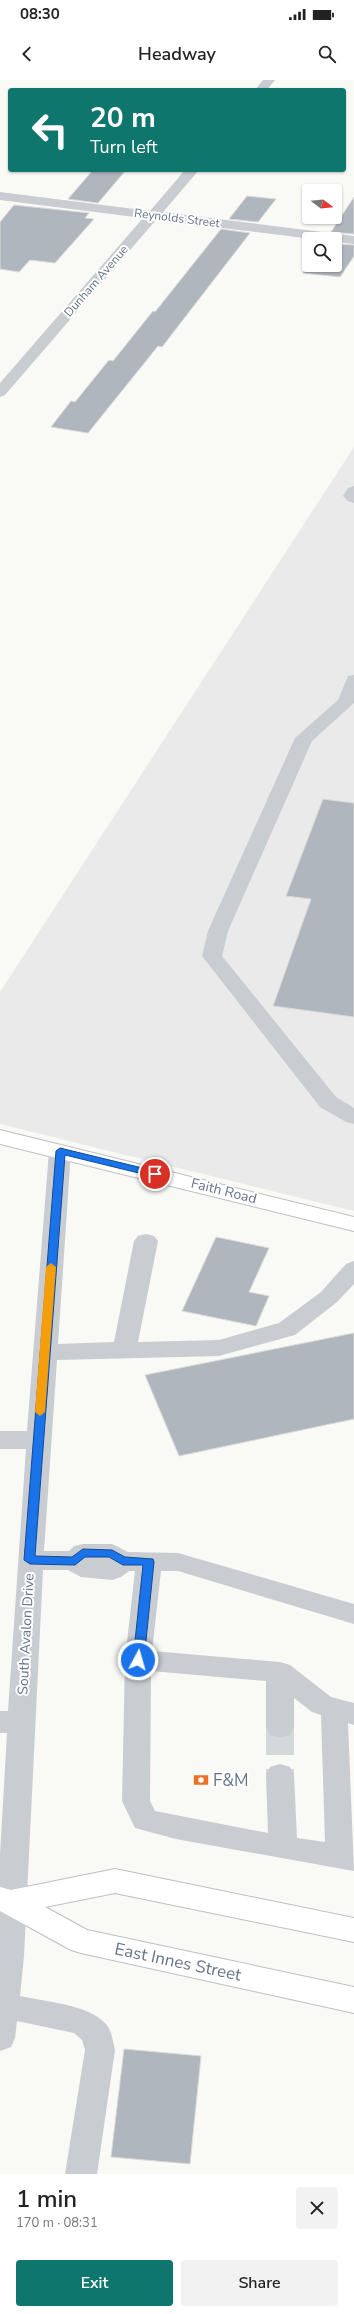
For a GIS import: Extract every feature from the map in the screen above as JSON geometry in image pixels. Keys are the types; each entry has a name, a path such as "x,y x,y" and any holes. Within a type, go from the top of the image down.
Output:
{"main road":[{"name":"Faith Road","path":"0,1137 354,1224"},
{"path":"5,1900 115,1881 354,1930"},
{"name":"East Innes Street","path":"5,1900 81,1941 354,2000"}],"street":[{"path":"262,88 269,80"},
{"name":"Dunham Avenue","path":"0,392 190,172"},
{"name":"Reynolds Street","path":"0,196 354,240"},
{"path":"354,491 351,496 354,498"},
{"path":"354,680 346,702 304,738 218,931 212,956 328,1102 354,1116"},
{"name":"South Avalon Drive","path":"0,2038 9,1956 5,1900 10,1722 30,1560 60,1151"},
{"path":"124,1350 146,1241"},
{"path":"45,1352 219,1348 287,1329 329,1296 354,1269"},
{"path":"0,1440 38,1440"},
{"path":"30,1560 75,1561 81,1567 112,1570 123,1561 178,1562 354,1614"},
{"path":"138,1660 280,1672 322,1705 344,1711 347,1858 176,1828 145,1820 136,1801 138,1660 149,1562"},
{"path":"280,1672 280,1727"},
{"path":"280,1775 283,1847"},
{"path":"4,2006 82,2022 96,2034 100,2050 81,2174"}],"shaded area":[{"path":"354,447 354,1211 0,1124 0,992"}],"building":[{"path":"91,172 124,172 98,203 68,199"},
{"path":"247,196 276,199 258,222 229,219"},
{"path":"354,197 354,234 331,232 336,224 342,224 342,215"},
{"path":"14,205 89,213 85,218 94,219 55,263 30,260 19,272 0,269 0,222"},
{"path":"221,229 250,233 162,347 158,346 88,433 51,427 71,401 75,402 109,360 113,361 153,311 155,312"},
{"path":"342,244 354,245 354,256 340,277 303,273 342,272"},
{"path":"323,799 354,803 354,1017 273,1006 311,899 286,896"},
{"path":"216,1237 269,1248 249,1292 269,1296 256,1326 182,1311"},
{"path":"354,1333 354,1419 179,1456 145,1375"},
{"path":"124,2049 201,2056 190,2164 111,2157"}],"tunnel":[{"path":"280,1727 280,1775"}],"slow traffic":[{"path":"40,1412 51,1267"}],"place":[{"name":"F&M","path":"201,1780"}],"route":[{"path":"138,1660 149,1562 123,1561 112,1553 83,1553 75,1561 30,1560 60,1151 155,1174"}]}
